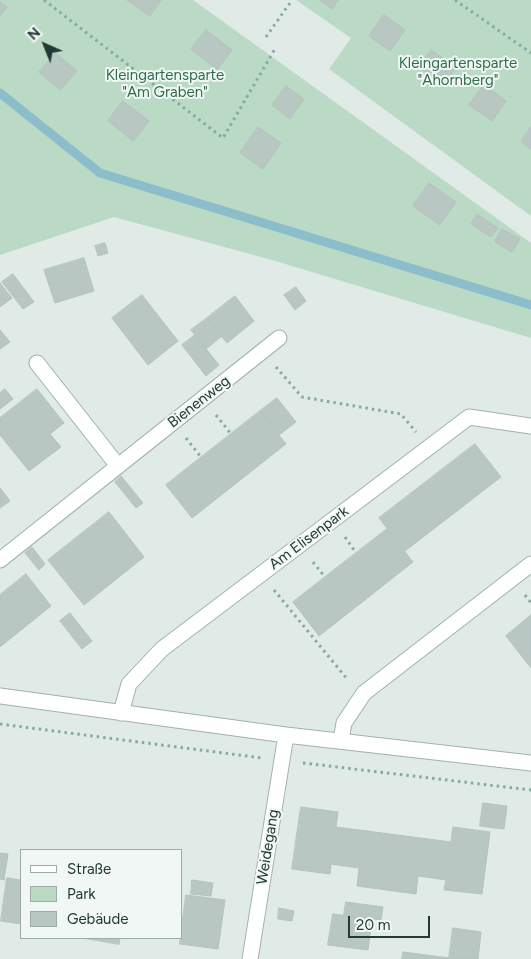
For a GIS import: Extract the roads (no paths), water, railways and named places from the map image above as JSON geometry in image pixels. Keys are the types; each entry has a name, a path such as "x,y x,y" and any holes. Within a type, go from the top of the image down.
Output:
{"street":[{"name":"Bienenweg","path":"0,560 279,338"},
{"path":"37,363 118,466"},
{"name":"Am Elisenpark","path":"121,713 129,684 162,649 470,417 531,426"},
{"path":"341,740 344,723 364,693 531,564"},
{"path":"0,696 286,735 531,763"},
{"name":"Weidegang","path":"250,959 286,735"}],"waterway":[{"path":"0,93 100,173 531,305"}],"park label":[{"name":"Kleingartensparte \"Ahornberg\"","path":"458,72"},
{"name":"Kleingartensparte \"Am Graben\"","path":"165,84"}]}
